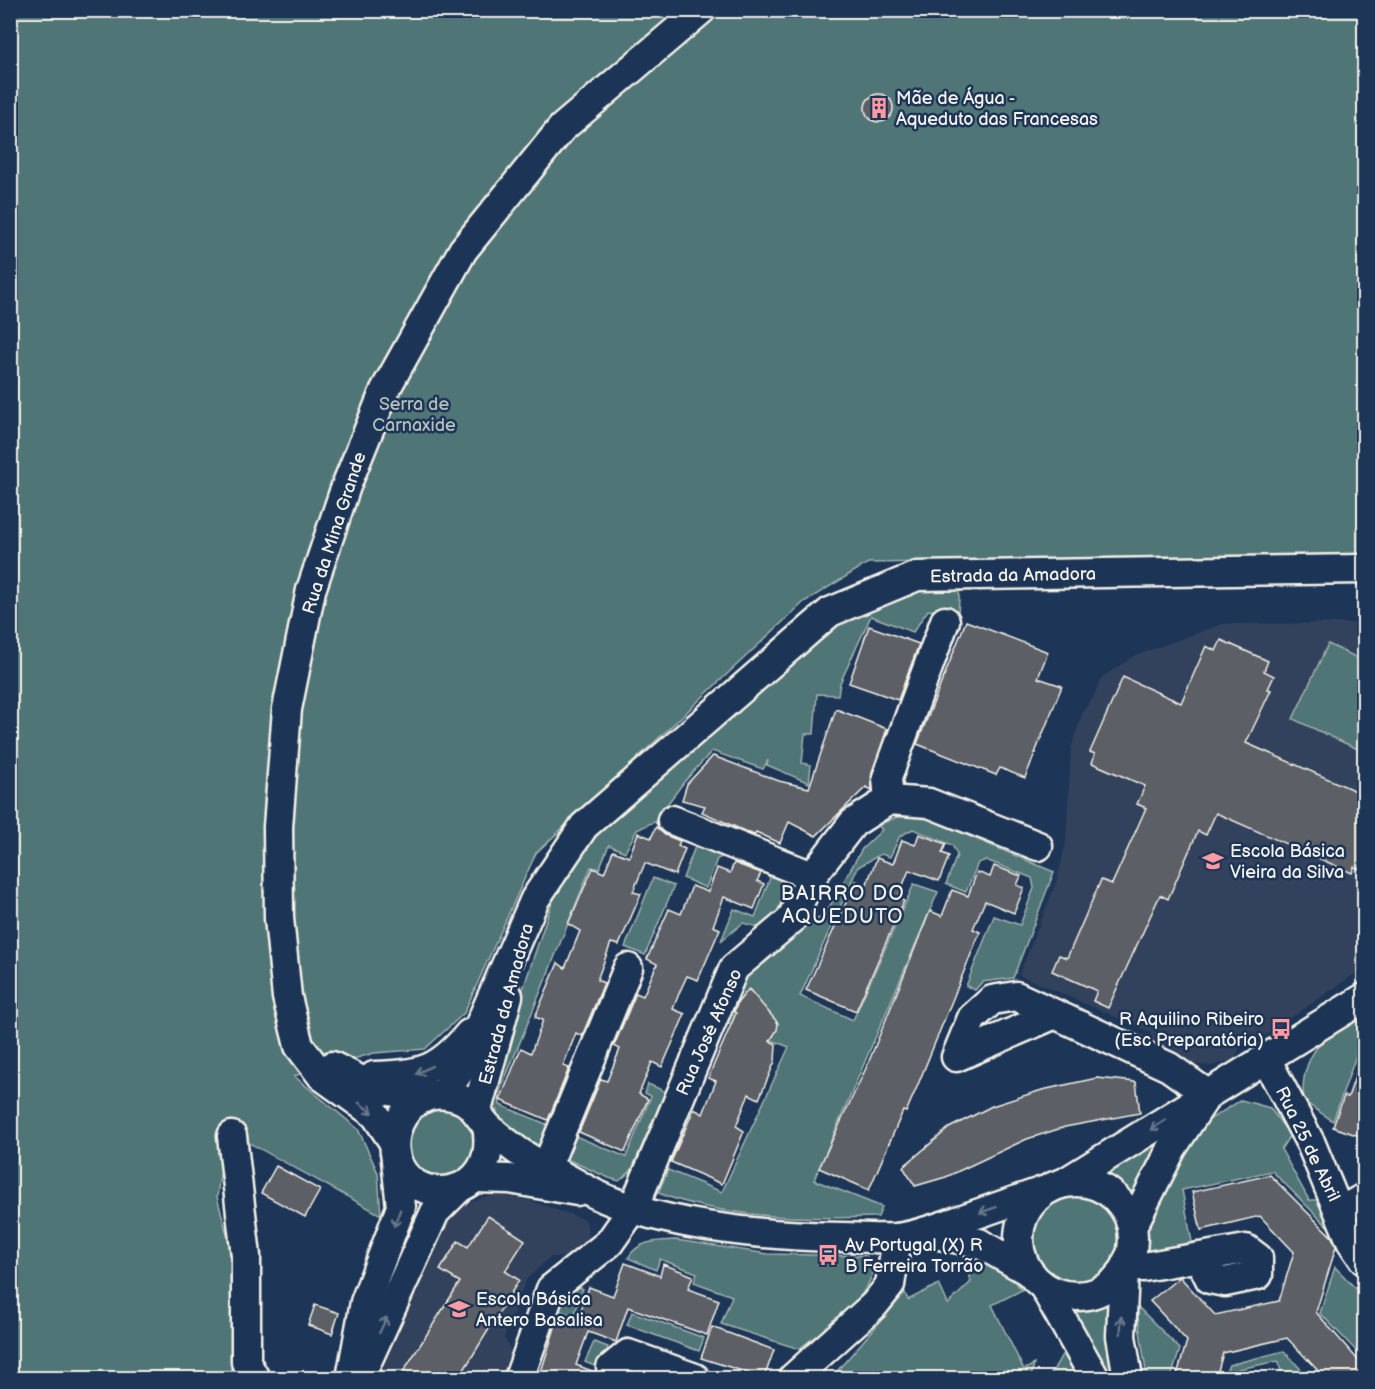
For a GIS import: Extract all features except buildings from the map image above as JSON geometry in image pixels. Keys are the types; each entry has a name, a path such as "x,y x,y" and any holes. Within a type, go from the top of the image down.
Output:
{"street":[{"name":"Rua da Mina Grande","path":"395,1151 375,1114 322,1076 300,1046 286,997 279,918 278,827 287,709 311,590 346,486 385,390 463,250 562,128 701,10"},
{"name":"Estrada da Amadora","path":"434,1096 459,1072 535,899 584,826 830,612 917,576 1365,569"},
{"path":"945,621 887,778 889,800 929,803 1038,846"},
{"name":"Rua José Afonso","path":"519,1378 551,1289 609,1243 633,1209 734,968 791,920 812,876 853,823 889,800"},
{"path":"672,820 812,876"},
{"name":"Estrada da Amadora","path":"482,1118 535,899"},
{"path":"547,1166 628,968"},
{"name":"Rua da Mina Grande","path":"286,997 330,1065"},
{"path":"1095,1378 1019,1251 1019,1228 1027,1207 1053,1187 1365,998"},
{"path":"1053,1015 1169,1067 1207,1094"},
{"path":"330,1065 374,1076 414,1075 451,1056 482,1019"},
{"name":"Rua 25 de Abril","path":"1266,1059 1311,1144 1352,1205 1351,1241 1365,1260"},
{"path":"330,1065 376,1088 462,1099 517,1150 596,1195 633,1209 770,1236 910,1235 979,1243 1065,1295 1087,1295 1108,1287 1126,1265 1132,1250 1132,1227 1123,1207 1107,1191 1086,1182 1053,1187 910,1235 890,1285 874,1305 799,1376"},
{"path":"1132,1227 1172,1148 1207,1094"},
{"path":"351,1378 365,1302 401,1207 395,1151 398,1123 408,1108 434,1096"},
{"path":"359,1378 435,1212 486,1163 491,1144 482,1118"},
{"path":"232,1136 246,1256 246,1362 255,1378"},
{"path":"395,1151 406,1176 422,1187 440,1191 467,1183 510,1179 596,1195"},
{"path":"1126,1265 1143,1267 1199,1257"},
{"path":"1126,1265 1121,1336 1128,1378"},
{"path":"615,1378 611,1368 628,1354 695,1378"}],"shaded area":[{"name":"Escola Básica Vieira da Silva","path":"1364,623 1364,970 1254,1043 1242,1043 1234,1060 1211,1066 1191,1064 1153,1048 1150,1032 1019,975 1057,880 1066,842 1071,748 1083,711 1092,700 1101,678 1134,656 1222,624"},
{"name":"Escola Básica Antero Basalisa","path":"502,1191 586,1220 589,1238 570,1258 550,1257 526,1280 504,1338 511,1350 508,1378 374,1378 434,1235 458,1206"}],"green space":[{"name":"Serra de Carnaxide","path":"10,11 1364,11 1364,555 868,563 804,602 536,853 464,1013 425,1049 374,1053 294,1076 358,1129 378,1173 381,1215 242,1139 225,1138 217,1197 236,1268 243,1378 11,1378"},
{"path":"960,582 958,615 928,610 913,632 871,616 840,683 838,695 817,694 814,734 805,734 802,763 811,765 809,783 767,765 768,760 763,769 712,751 684,782 656,819 781,874 787,885 775,918 761,928 743,923 721,941 734,909 755,917 770,878 764,871 727,855 717,859 706,888 683,878 696,844 692,837 653,822 637,830 625,852 609,845 599,869 591,867 499,1094 500,1105 626,1157 651,1096 645,1093 648,1084 664,1091 631,1171 619,1181 609,1178 542,1148 510,1129 498,1117 494,1096 513,1019 561,879 589,839 832,626 870,603"},
{"path":"1328,644 1364,661 1364,752 1293,719"},
{"path":"902,815 919,815 1054,872 1013,978 982,982 975,990 966,986 994,916 1020,925 1034,888 1032,878 986,860 978,863 966,892 946,884 957,855 952,845 913,829 900,836 890,857 881,854 858,867 800,996 853,1020 914,884 938,892 814,1180 882,1207 878,1217 766,1216 711,1208 658,1193 668,1170 722,1192 789,1047 728,1023 742,982 798,920 823,918 862,849 882,830 878,825"},
{"path":"653,878 674,886 645,955 625,947"},
{"path":"1353,1017 1364,1021 1364,1033 1333,1121 1305,1102 1304,1076 1317,1047"},
{"path":"1241,1100 1270,1108 1290,1135 1281,1149 1309,1200 1323,1200 1336,1235 1272,1171 1182,1190 1192,1242 1205,1241 1208,1252 1144,1262 1148,1226 1169,1178 1207,1121"},
{"path":"441,1108 459,1115 470,1125 474,1138 473,1151 468,1164 458,1173 446,1179 432,1179 412,1167 405,1132 410,1122 420,1115"},
{"path":"1181,1124 1134,1209 1113,1183 1097,1176"},
{"path":"1077,1189 1096,1193 1112,1203 1122,1219 1126,1238 1122,1257 1112,1273 1096,1283 1077,1287 1058,1283 1042,1273 1032,1257 1028,1238 1032,1219 1042,1203 1058,1193"},
{"path":"676,1240 768,1254 866,1256 875,1264 865,1290 856,1302 799,1349 721,1324 732,1296 694,1282 697,1273 660,1259 656,1270 628,1258 632,1252 643,1245 656,1241"},
{"path":"964,1255 996,1266 1010,1276 1022,1290 992,1305 1024,1370 1034,1364 1031,1378 831,1378 905,1293 908,1300 939,1284 948,1304 971,1282"},
{"path":"1335,1267 1364,1297 1364,1359 1320,1313"},
{"path":"575,1285 583,1289 574,1316 556,1309 562,1297"},
{"path":"1113,1293 1119,1378 1102,1378 1066,1304 1091,1304"},
{"path":"1136,1305 1180,1349 1171,1378 1147,1378"},
{"path":"632,1312 704,1338 699,1351 627,1325"},
{"path":"594,1342 608,1347 599,1368 585,1362"},
{"path":"1284,1351 1309,1378 1283,1378 1278,1361 1239,1369 1235,1378 1223,1378 1229,1365"},
{"path":"1063,1353 1068,1355 1081,1378 1049,1378"}],"place":[{"name":"Mãe de Água - Aqueduto das Francesas","path":"879,108"},
{"name":"Escola Básica Vieira da Silva","path":"1213,861"},
{"name":"R Aquilino Ribeiro (Esc Preparatória)","path":"1281,1029"},
{"name":"Av Portugal (X) R B Ferreira Torrão","path":"828,1255"},
{"name":"Escola Básica Antero Basalisa","path":"459,1309"}],"district":[{"name":"BAIRRO DO AQUEDUTO","path":"843,904"}]}
